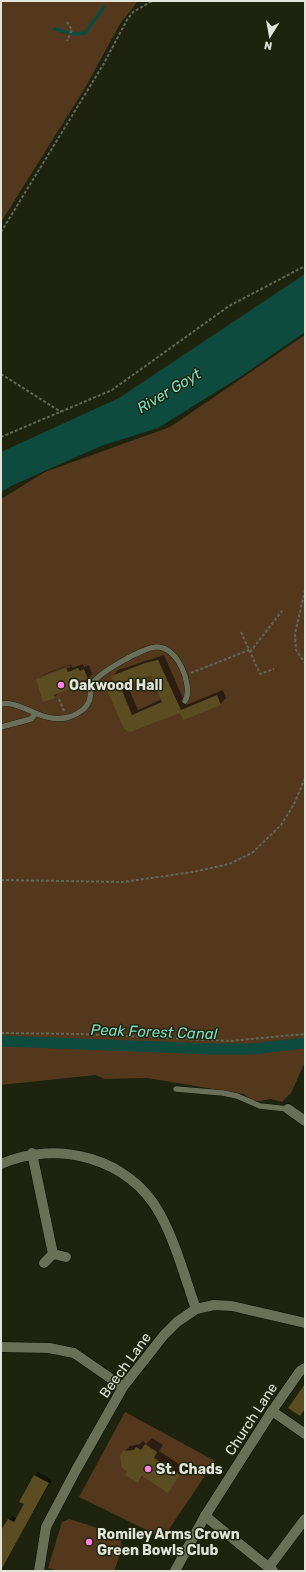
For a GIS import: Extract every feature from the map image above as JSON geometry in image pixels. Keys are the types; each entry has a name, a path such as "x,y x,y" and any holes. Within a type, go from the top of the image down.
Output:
{"street":[{"path":"288,1109 305,1121"},
{"path":"1,1164 32,1153 52,1152 86,1157 112,1167 126,1176 140,1187 163,1220 196,1309"},
{"path":"32,1153 54,1254"},
{"path":"54,1254 66,1257"},
{"path":"44,1263 54,1254"},
{"name":"Beech Lane","path":"39,1571 46,1527 123,1387 177,1322 196,1309 214,1305 232,1306 305,1323"},
{"path":"1,1347 49,1348 74,1353 123,1387"},
{"name":"Church Lane","path":"175,1571 205,1516 272,1411 300,1371 305,1368"},
{"path":"272,1411 305,1434"},
{"path":"205,1516 271,1569 305,1519"}],"lane":[{"path":"1,704 12,704 35,714 50,718 66,718 80,712 86,707 90,699 93,683 111,666 155,647 163,647 170,651 177,659 189,690 185,701"},
{"path":"1,727 31,719 35,714"},
{"path":"176,1088 223,1093 238,1096 256,1105 288,1109"}],"path":[{"path":"1,232 103,65 127,20 133,12 152,1"},
{"path":"67,22 71,32 67,41"},
{"path":"1,437 112,390 229,306 305,266"},
{"path":"1,374 61,412"},
{"path":"305,590 294,634 296,650 305,663"},
{"path":"184,676 249,651 282,611"},
{"path":"241,632 260,674 274,669"},
{"path":"59,699 66,718"},
{"path":"1,880 123,882 193,872 229,864 252,853 281,825 294,804 305,778"},
{"path":"1,1033 81,1034 230,1041 305,1034"}],"shaded area":[{"path":"1,1 138,1 120,24 85,88 1,222"},
{"path":"305,335 305,1062 291,1093 282,1102 271,1099 254,1102 244,1094 147,1078 105,1079 95,1075 1,1085 1,499 45,472 170,427"},
{"name":"St. Chads","path":"125,1412 215,1461 163,1538 79,1497"},
{"name":"Romiley Arms Crown Green Bowls Club","path":"69,1519 120,1535 122,1549 114,1571 59,1571 48,1568 62,1522"}],"water":[{"name":"River Goyt","path":"305,274 305,332 240,377 158,428 101,446 13,485 1,492 1,452 119,398"}],"building":[{"path":"158,660 181,710 217,695 221,705 183,720 180,713 130,732 124,729 106,688 115,685 111,676 145,663","holes":["151,675 162,702 132,715 121,688"]},
{"name":"Oakwood Hall","path":"66,668 68,672 78,668 80,671 84,669 88,679 84,681 85,684 81,686 82,688 73,691 72,688 54,695 55,698 43,702 36,679"},
{"path":"305,1384 305,1409 300,1416 288,1408"},
{"name":"St. Chads","path":"145,1444 157,1452 154,1458 180,1475 168,1493 142,1476 138,1483 125,1475 127,1471 122,1468 120,1456 123,1451 134,1450 136,1447 141,1450"},
{"path":"34,1475 49,1483 1,1570 1,1530 8,1519 14,1522 24,1504 19,1502"}],"waterway":[{"path":"55,29 75,34 85,33 104,7"},
{"name":"Peak Forest Canal","path":"1,1041 214,1049 251,1049 305,1043"}],"place":[{"name":"Oakwood Hall","path":"61,685"},
{"name":"St. Chads","path":"148,1469"},
{"name":"Romiley Arms Crown Green Bowls Club","path":"89,1542"}]}
